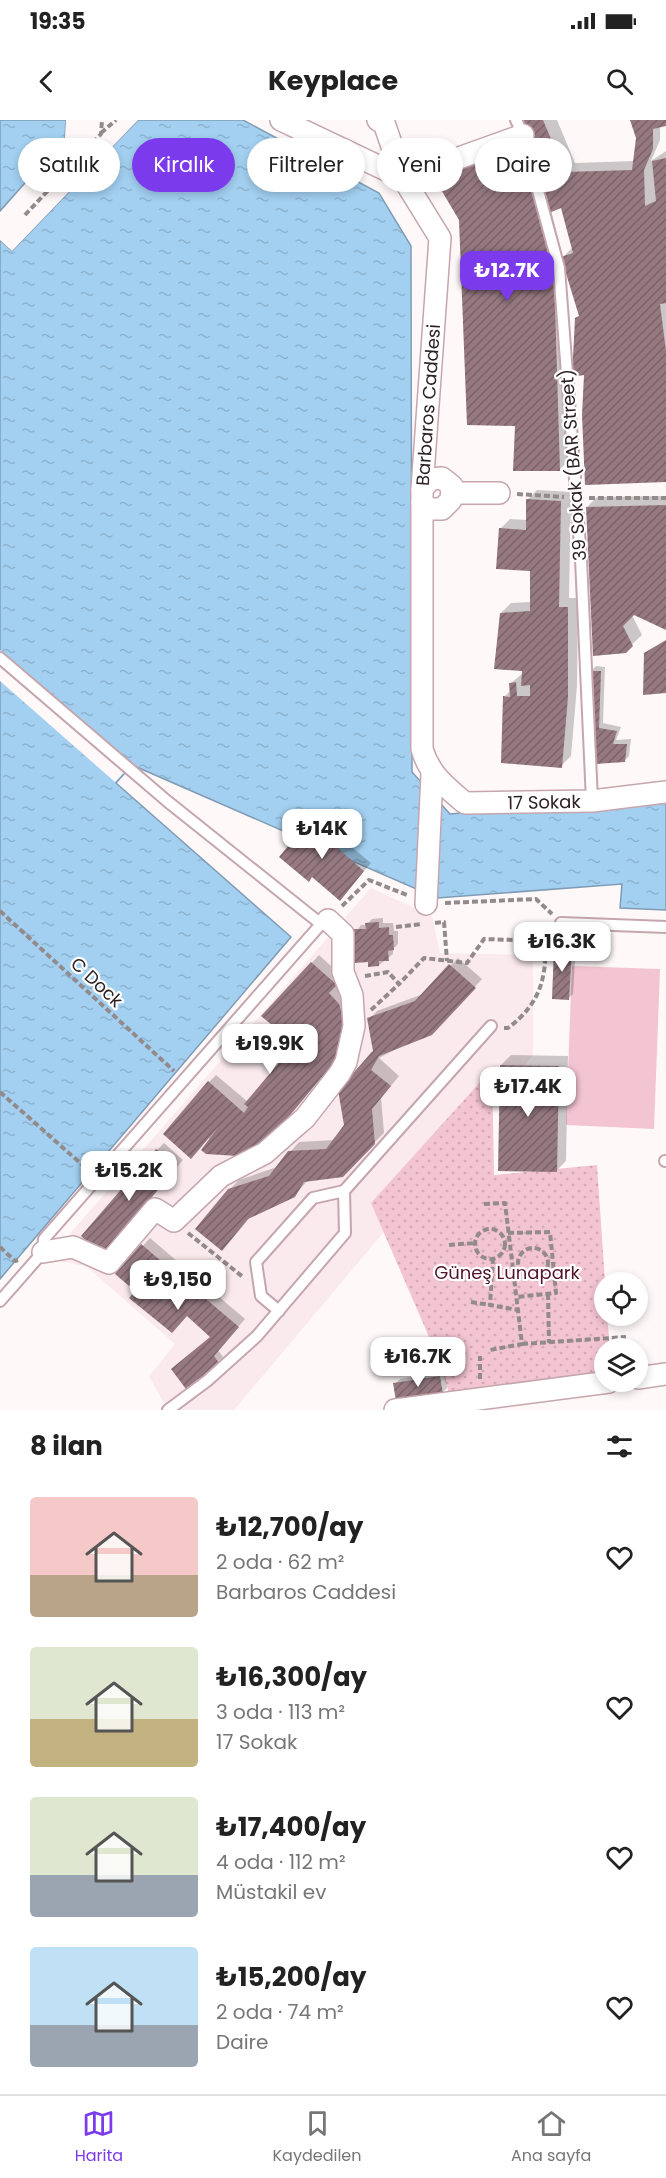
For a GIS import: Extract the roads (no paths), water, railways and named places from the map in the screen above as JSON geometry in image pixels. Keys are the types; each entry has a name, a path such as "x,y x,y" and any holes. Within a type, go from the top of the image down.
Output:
{"street":[{"path":"281,120 377,166"},
{"name":"Barbaros Caddesi","path":"378,120 384,123 389,138"},
{"path":"463,152 520,127"},
{"name":"Barbaros Caddesi","path":"412,192 440,238 422,496 422,750 432,774"},
{"path":"422,496 431,479 442,478 452,486 452,494 499,493"},
{"path":"426,904 432,774"},
{"name":"17 Sokak","path":"432,774 465,803 592,801 666,792"},
{"path":"43,1252 73,1247 108,1263 154,1209 174,1221 221,1176 235,1171 265,1153 305,1118 326,1093 346,1062 354,1026 352,995 346,980 344,934 333,915"},
{"path":"648,1377 666,1374"},
{"path":"395,1410 594,1384"}],"lane":[{"name":"39 Sokak (BAR Street)","path":"520,127 559,268 581,559 592,801"},
{"path":"0,658 167,801 321,924 45,1239 43,1252 0,1301"},
{"path":"561,923 666,927"},
{"path":"279,1311 261,1296 256,1262 313,1198 344,1191 491,1026"},
{"path":"168,1410 207,1381 257,1336 345,1233 344,1191"}],"water":[{"path":"0,120 66,120 65,138 18,138 18,191 0,211"},
{"path":"138,120 243,120 277,138 247,138 247,192 365,192 365,185 379,193 411,246 412,772 450,814 619,800 666,789 666,910 620,908 622,884 437,898 132,765 116,783 291,937 0,1279 0,240 12,251 69,192 120,192 120,139"}],"park label":[{"name":"Güneş Lunapark","path":"507,1272"}]}
